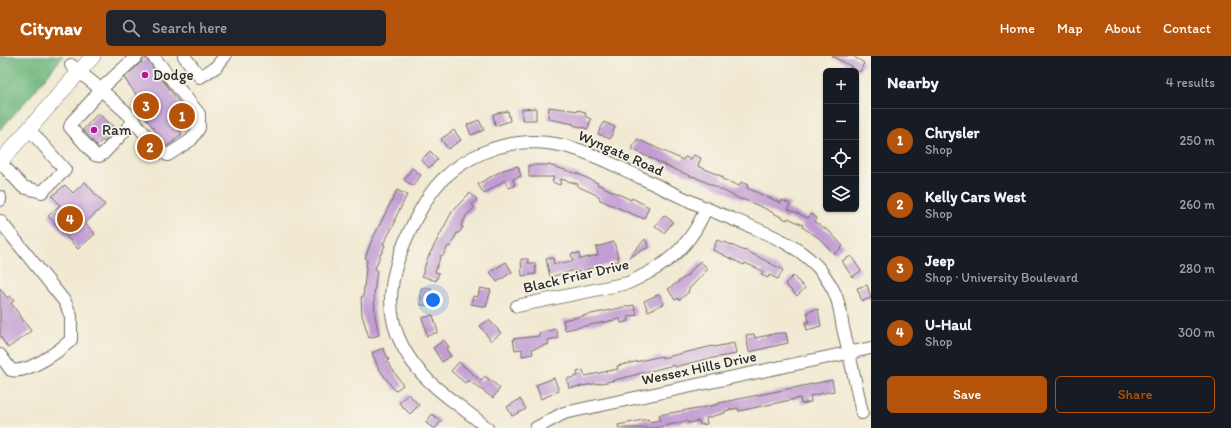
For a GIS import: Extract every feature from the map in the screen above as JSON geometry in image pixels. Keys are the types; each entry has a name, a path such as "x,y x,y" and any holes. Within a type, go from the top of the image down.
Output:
{"main road":[{"path":"0,147 77,64 93,56"},
{"path":"0,162 29,129 77,64"}],"street":[{"path":"134,121 103,154 99,156 95,155 70,127 72,122 101,89 137,56"},
{"path":"77,64 128,114 159,151 168,154 191,140 199,128 199,114 153,56"},
{"path":"184,56 200,76 216,67 225,56"},
{"path":"0,162 23,187 42,192 65,170 29,129"},
{"name":"Wyngate Road","path":"487,428 442,395 412,362 402,346 395,327 391,309 391,290 397,261 411,228 427,197 442,180 460,164 488,150 531,142 548,143 580,150 706,209 784,242 807,257 823,273 836,295 862,413"},
{"name":"Black Friar Drive","path":"517,306 628,283 659,268 675,255 693,233 706,209"},
{"path":"0,221 65,302 71,316 71,340 61,349 37,364 16,371 11,370 0,355"},
{"name":"Wessex Hills Drive","path":"536,428 564,413 871,348"}],"green space":[{"path":"0,56 63,56 0,130"}],"building":[{"path":"832,56 853,56 864,63 860,72 859,68 852,68 850,67 851,66"},
{"path":"146,58 190,117 177,127 182,134 167,146 136,105 141,101 124,78"},
{"path":"549,107 585,112 586,117 591,119 588,129 573,125 574,124 548,119"},
{"path":"536,108 536,120 522,120 522,109"},
{"path":"508,111 510,121 495,126 493,114"},
{"path":"98,113 116,129 104,142 102,140 97,146 83,130"},
{"path":"479,120 484,130 471,135 467,125"},
{"path":"604,122 615,127 610,139 598,134"},
{"path":"454,130 461,140 448,149 441,139"},
{"path":"637,139 683,160 685,157 691,159 694,155 701,158 698,166 723,177 722,179 739,186 741,182 748,185 747,188 781,203 782,200 790,204 788,209 808,218 811,214 817,218 815,222 830,232 843,246 836,253 833,253 819,238 802,227 803,225 788,218 787,220 762,207 742,200 632,149"},
{"path":"430,151 438,159 429,168 421,160"},
{"path":"529,165 549,165 578,174 631,200 632,198 649,207 644,219 600,200 599,196 577,186 578,184 561,179 560,185 552,182 554,177 529,177"},
{"path":"518,166 521,176 513,179 515,186 508,188 505,180 484,194 478,184 503,170"},
{"path":"412,168 421,175 413,186 404,180"},
{"path":"85,182 105,205 85,223 95,234 78,249 48,216 60,205 52,196 65,185 73,193"},
{"path":"397,190 407,195 395,219 395,223 383,244 385,245 375,269 377,270 374,294 375,316 379,335 369,338 362,315 361,297 363,297 367,259 365,258 371,242"},
{"path":"470,193 477,199 472,205 475,207 466,216 461,226 463,227 459,233 457,233 450,247 448,246 443,256 441,255 435,272 439,273 436,281 422,276 427,259 453,210"},
{"path":"664,215 673,222 664,233 655,226"},
{"path":"645,239 649,247 629,257"},
{"path":"717,240 744,251 745,250 783,270 778,279 769,275 768,278 761,275 763,271 745,263 744,265 713,250"},
{"path":"614,242 619,261 609,263 609,265 587,269 588,273 582,275 581,271 575,272 575,270 550,277 546,259 553,258 554,264 573,261 571,254 579,253 580,259 598,255 596,247"},
{"path":"851,256 861,271 852,277 842,261"},
{"path":"521,259 528,259 528,263 535,263 536,274 522,276"},
{"path":"700,261 708,269 688,290 689,292 679,300 678,298 675,300 668,289 688,275"},
{"path":"506,262 512,272 497,282 490,272"},
{"path":"793,276 805,288 797,296 785,284"},
{"path":"867,285 871,298 862,301 857,288"},
{"path":"0,288 7,298 10,296 14,301 11,303 31,331 8,348 0,336"},
{"path":"421,288 431,288 431,298 438,298 438,306 421,305"},
{"path":"480,288 491,290 486,307 471,304 473,296 478,297"},
{"path":"659,294 664,304 648,311 644,301"},
{"path":"634,305 637,315 628,317 629,321 621,323 620,319 565,330 563,320"},
{"path":"818,309 821,326 807,330 805,323 809,322 807,312"},
{"path":"433,315 438,332 427,336 422,318"},
{"path":"489,320 501,333 491,341 480,326"},
{"path":"556,329 558,338 548,340 549,344 532,349 533,354 522,356 522,349 515,350 513,339 539,336 539,333"},
{"path":"778,333 786,333 788,343 749,352 746,335 754,334 755,338"},
{"path":"444,340 449,347 446,349 451,356 442,362 433,348"},
{"path":"734,343 736,354 702,360 675,367 674,365 607,382 569,388 567,379 578,376 577,372 583,370 585,376 618,369 617,366 662,356 662,358 713,346"},
{"path":"383,348 389,360 387,361 403,385 395,391 379,369 372,353"},
{"path":"459,362 481,381 485,376 500,388 493,398 468,380 465,383 451,371"},
{"path":"554,378 559,391 541,399 536,385"},
{"path":"832,380 834,391 810,396 811,402 801,404 800,398 739,411 738,408 706,418 707,424 700,425 699,421 688,423 687,421 655,428 619,428 618,425 648,419 649,422 660,420 659,415 692,410"},
{"path":"408,394 419,405 410,414 399,403"},
{"path":"520,399 526,409 512,416 507,407"},
{"path":"432,414 441,421 436,428 433,428 426,423"}],"place":[{"name":"Dodge","path":"145,75"},
{"name":"Jeep","path":"146,106"},
{"name":"Chrysler","path":"182,116"},
{"name":"Ram","path":"94,130"},
{"name":"Kelly Cars West","path":"150,147"},
{"name":"U-Haul","path":"70,219"}]}
